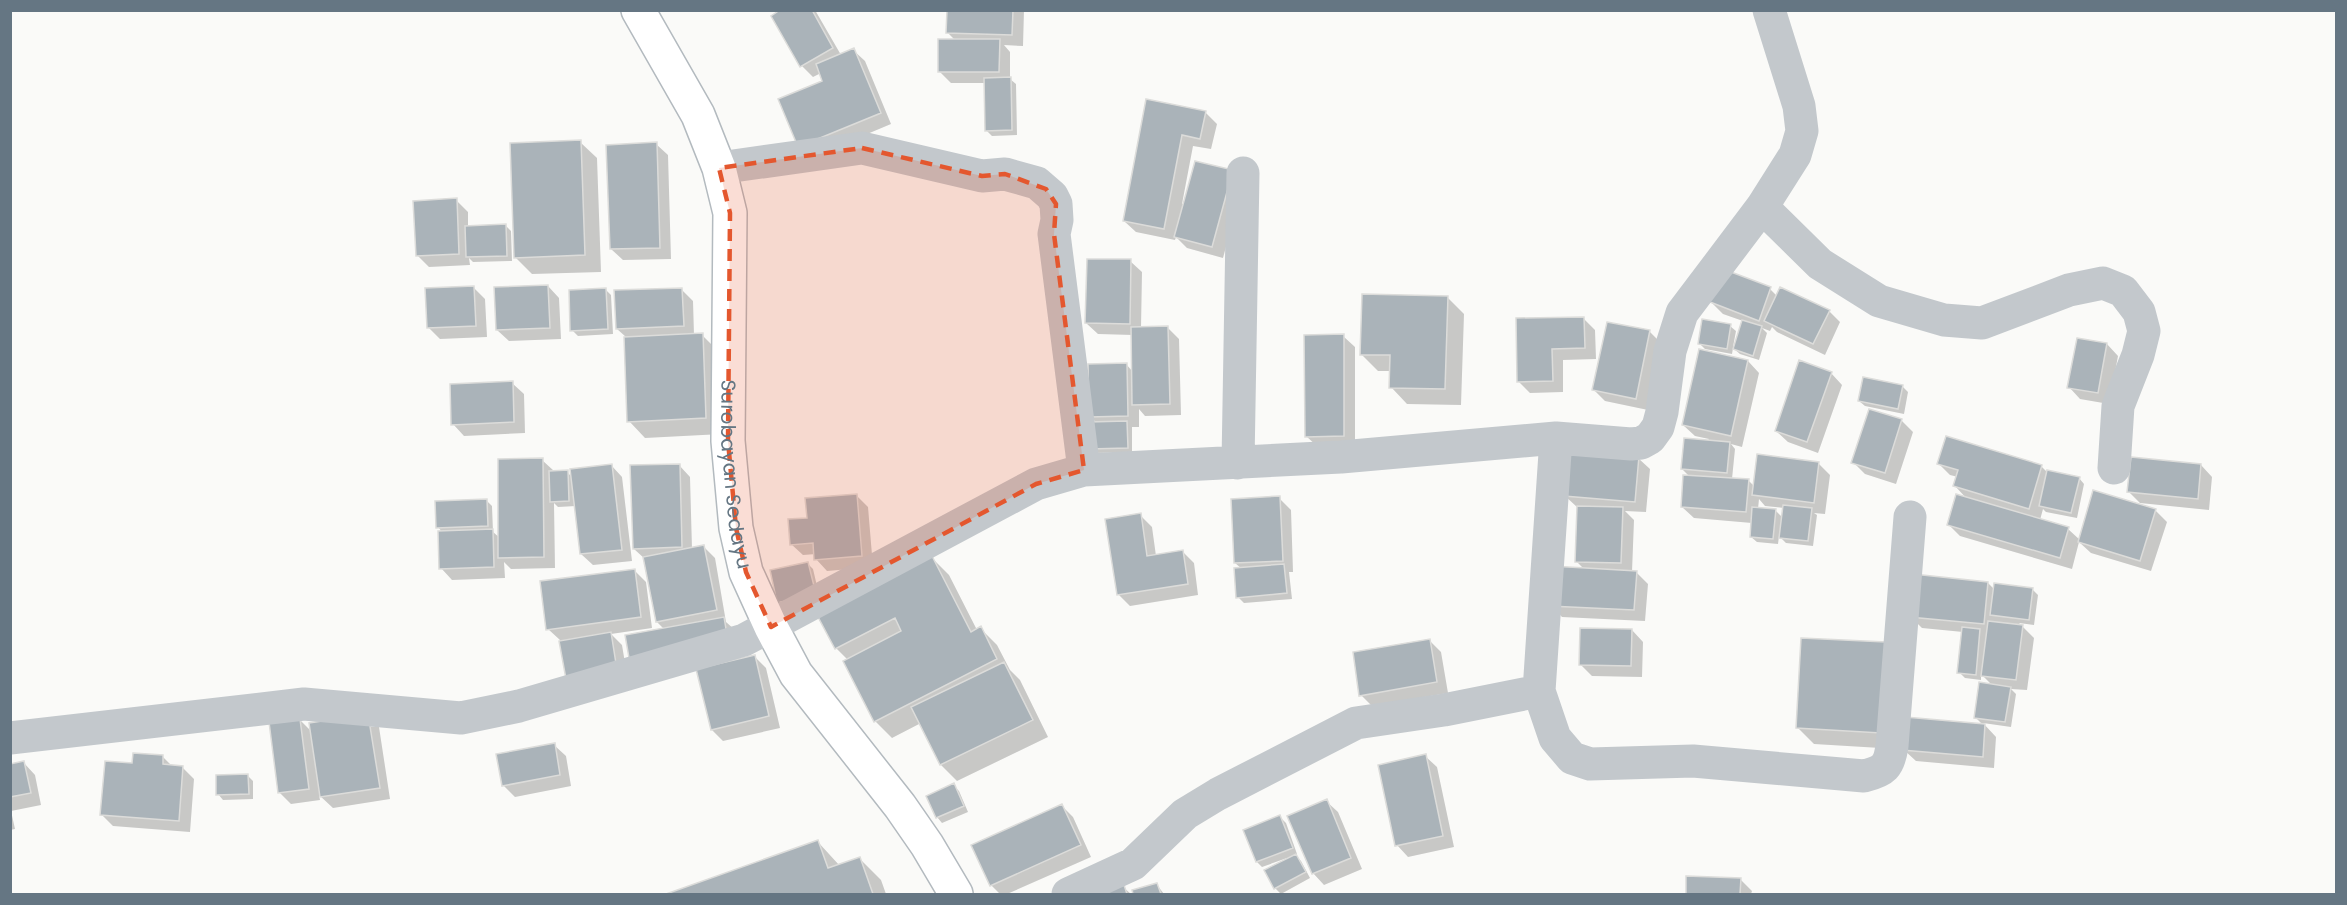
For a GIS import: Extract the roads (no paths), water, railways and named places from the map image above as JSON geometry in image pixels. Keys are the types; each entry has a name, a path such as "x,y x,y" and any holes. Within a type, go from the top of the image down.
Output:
{"main road":[{"name":"Surobayan Sedayu","path":"638,10 698,115 719,168 730,213 728,441 736,528 746,572 796,674 900,806 927,845 956,894"}],"street":[{"path":"10,738 304,704 461,718 519,706 744,640 1036,484 1084,470 1341,457 1556,438 1641,443 1650,438 1658,427 1670,351 1682,312 1762,207 1795,155 1802,130 1799,106 1769,10"},
{"path":"719,168 862,148 982,176 1005,174 1037,183 1046,189 1056,204 1057,220 1054,234 1084,470"},
{"path":"1238,463 1243,172"},
{"path":"1762,207 1821,264 1879,301 1944,320 1982,323 2069,290 2103,283 2123,291 2139,312 2144,331 2138,355 2118,406 2114,468"},
{"path":"1556,438 1539,691 1555,738 1572,758 1590,764 1693,761 1864,776 1879,773 1890,762 1892,746 1910,517"},
{"path":"1068,894 1133,864 1185,814 1218,794 1356,723 1444,710 1539,691"}]}
